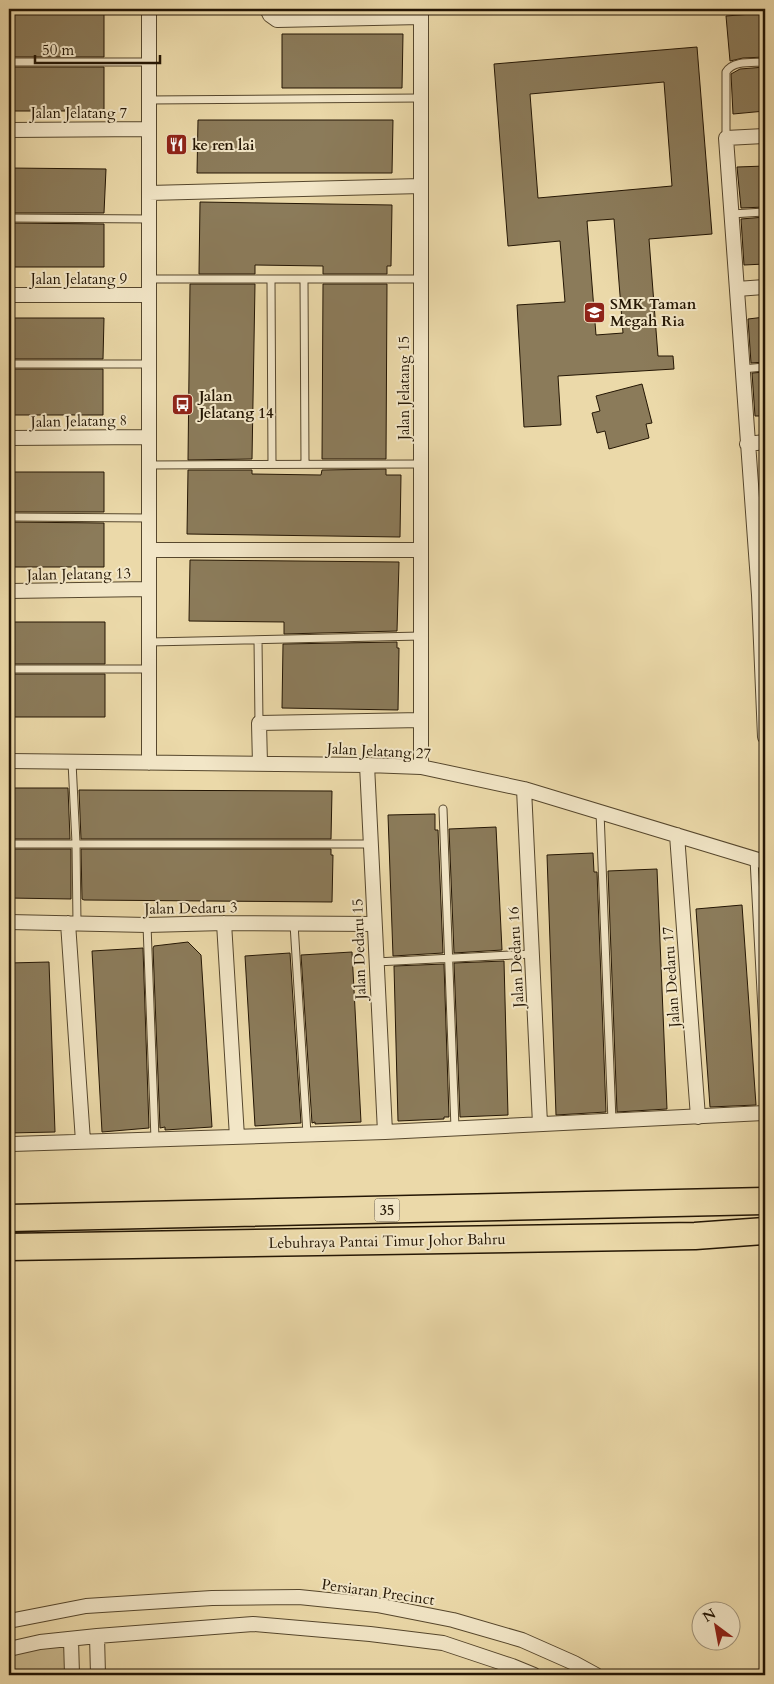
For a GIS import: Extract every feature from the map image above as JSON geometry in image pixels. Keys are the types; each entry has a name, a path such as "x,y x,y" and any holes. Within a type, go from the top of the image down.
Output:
{"highway":[{"name":"Lebuhraya Pantai Timur Johor Bahru","path":"9,1218 765,1201"},
{"name":"Lebuhraya Pantai Timur Johor Bahru","path":"9,1247 695,1236 765,1231"}],"street":[{"path":"149,9 149,763"},
{"path":"267,9 270,15 277,20 421,13"},
{"name":"Jalan Jelatang 15","path":"421,13 421,766"},
{"name":"Jalan Jelatang 7","path":"9,130 149,129"},
{"path":"765,136 726,138 747,444 759,523 765,737"},
{"path":"149,192 421,186"},
{"path":"737,289 765,288"},
{"name":"Jalan Jelatang 9","path":"9,295 149,295"},
{"name":"Jalan Jelatang 8","path":"9,438 149,437"},
{"path":"747,444 765,442"},
{"path":"149,550 420,550"},
{"name":"Jalan Jelatang 13","path":"9,591 149,589"},
{"path":"260,764 259,723 420,720"},
{"name":"Jalan Jelatang 27","path":"9,762 421,766 524,789 760,861"},
{"name":"Jalan Dedaru 15","path":"367,764 384,1132"},
{"name":"Jalan Dedaru 16","path":"524,789 540,1124"},
{"name":"Jalan Dedaru 17","path":"677,835 698,1117"},
{"name":"Jalan Dedaru 3","path":"9,922 147,925 224,923 374,924"},
{"path":"72,923 84,1141"},
{"path":"224,923 237,1136"},
{"path":"9,1142 12,1144 384,1132 765,1114"},
{"name":"Persiaran Precinct","path":"9,1621 86,1606 212,1598 299,1597 377,1605 453,1620 522,1640 596,1675"},
{"path":"9,1649 40,1642 133,1632 254,1624 361,1633 443,1643 534,1675"},
{"path":"97,1636 98,1675"},
{"path":"71,1639 72,1675"}],"lane":[{"path":"9,62 149,62"},
{"path":"726,138 726,72 728,68 737,64 765,62"},
{"path":"149,100 420,98"},
{"path":"732,214 765,212"},
{"path":"9,218 149,219"},
{"path":"149,279 420,279"},
{"path":"271,280 272,464"},
{"path":"304,280 305,464"},
{"path":"9,364 149,364"},
{"path":"742,369 765,367"},
{"path":"149,464 421,464"},
{"path":"9,517 149,518"},
{"path":"149,642 421,636"},
{"path":"258,640 259,723"},
{"path":"9,669 149,669"},
{"path":"72,762 76,844 72,923"},
{"path":"443,809 455,1128"},
{"path":"600,812 612,1121"},
{"path":"9,844 372,844"},
{"path":"760,861 765,1067"},
{"path":"294,924 307,1134"},
{"path":"147,925 155,1139"},
{"path":"375,962 532,954"}],"shaded area":[{"path":"71,1639 72,1675 9,1675 9,1654"}],"building":[{"path":"9,11 104,12 104,57 9,57"},
{"path":"765,13 765,57 743,58 730,61 726,16"},
{"path":"282,34 403,34 402,88 282,88"},
{"path":"697,47 712,234 649,239 658,356 673,356 674,369 558,376 561,425 524,427 517,305 565,302 560,241 508,246 494,64","holes":["664,82 672,186 538,198 530,94","614,219 623,333 596,335 587,221"]},
{"path":"9,67 104,67 104,111 9,111"},
{"path":"765,67 765,111 733,114 731,74 740,69"},
{"path":"198,120 393,120 392,173 197,173"},
{"path":"765,166 765,207 741,208 737,167"},
{"path":"9,168 106,169 104,213 9,213"},
{"path":"200,202 392,205 391,266 387,266 387,274 323,274 323,266 255,265 255,274 199,274"},
{"path":"765,217 765,264 744,265 741,219"},
{"path":"9,223 104,224 104,267 9,267"},
{"path":"190,284 255,284 252,459 188,460"},
{"path":"323,284 387,284 386,459 322,459"},
{"path":"765,317 765,362 751,363 748,319"},
{"path":"9,318 104,318 103,359 9,359"},
{"path":"9,369 103,369 103,415 9,415"},
{"path":"765,372 765,416 755,416 752,373"},
{"path":"642,384 652,423 646,424 649,438 609,449 605,431 597,433 592,413 600,411 596,396"},
{"path":"386,469 386,475 401,475 400,537 187,534 188,470 252,470 252,474 321,475 322,470"},
{"path":"9,472 104,472 104,512 9,512"},
{"path":"9,522 104,523 104,567 9,567"},
{"path":"190,560 399,562 397,631 284,634 284,622 189,621"},
{"path":"9,622 105,622 105,664 9,664"},
{"path":"397,642 397,648 399,648 398,710 282,708 283,644"},
{"path":"9,674 105,674 105,717 9,717"},
{"path":"9,788 68,788 70,839 9,839"},
{"path":"79,790 332,791 331,839 81,839"},
{"path":"435,814 435,830 438,830 443,953 393,956 388,815"},
{"path":"496,827 502,950 454,953 449,829"},
{"path":"9,849 71,849 71,899 9,898"},
{"path":"81,849 331,849 331,855 333,855 332,902 84,900 82,899"},
{"path":"593,853 594,872 597,872 606,1112 556,1115 547,855"},
{"path":"657,869 667,1109 617,1112 608,871"},
{"path":"742,905 756,1105 710,1107 696,909"},
{"path":"188,942 201,955 212,1127 165,1130 165,1127 160,1128 153,948 154,946"},
{"path":"143,948 149,1128 102,1132 92,951"},
{"path":"352,952 361,1122 315,1124 315,1122 312,1123 301,955"},
{"path":"290,953 301,1123 255,1126 245,956"},
{"path":"504,961 508,1115 460,1117 454,963"},
{"path":"49,962 55,1132 9,1133 9,963"},
{"path":"444,964 449,1117 444,1117 444,1119 398,1121 394,966"}],"place":[{"name":"ke ren lai","path":"176,145"},
{"name":"SMK Taman Megah Ria","path":"594,313"},
{"name":"Jalan Jelatang 14","path":"183,405"}]}
